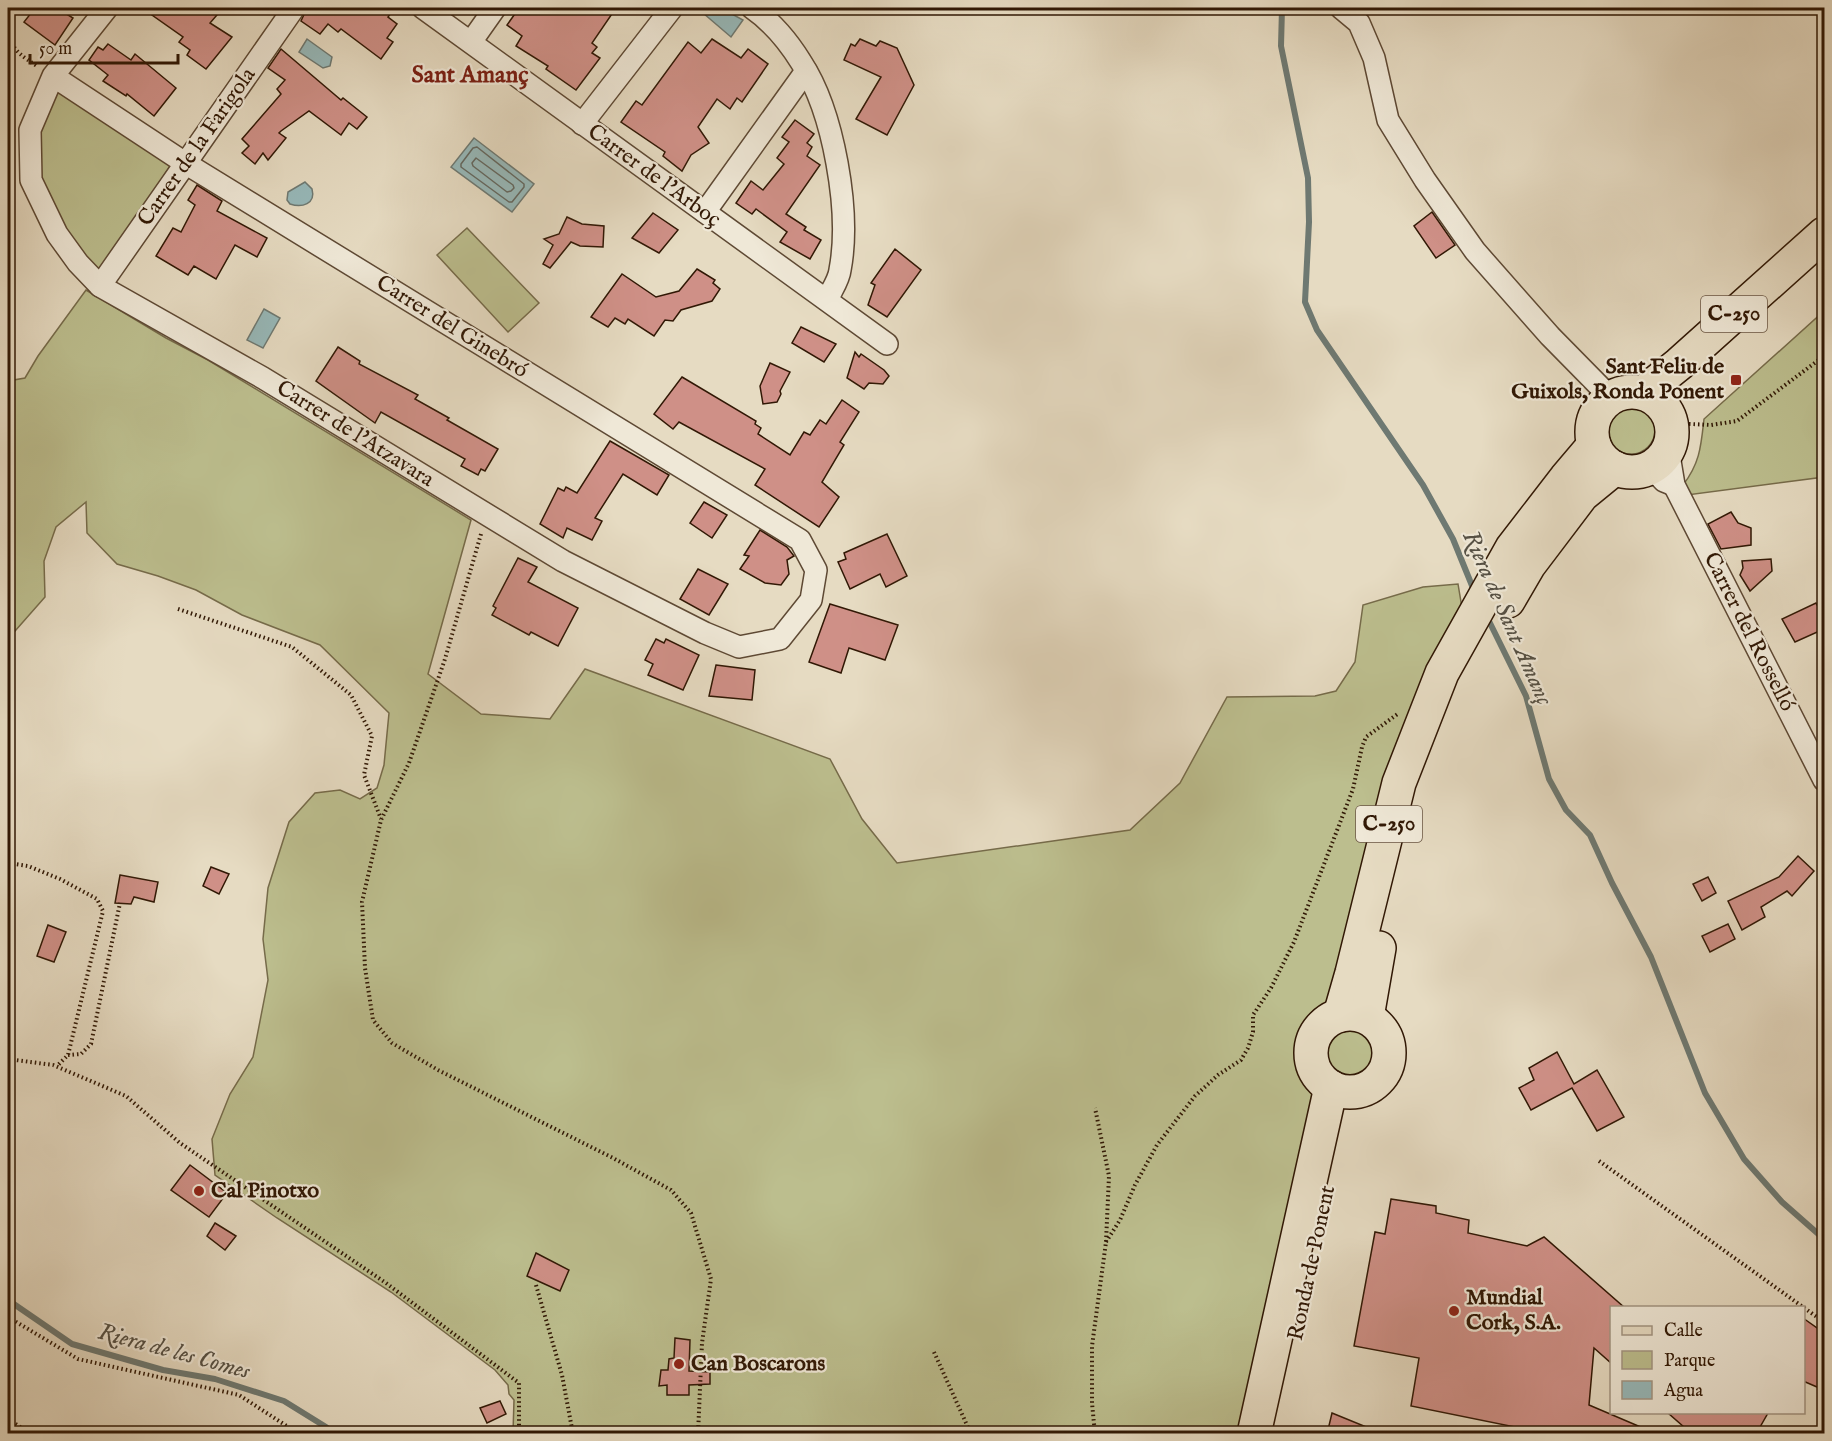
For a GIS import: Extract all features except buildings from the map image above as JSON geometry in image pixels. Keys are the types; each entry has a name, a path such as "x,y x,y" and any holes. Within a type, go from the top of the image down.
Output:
{"main road":[{"name":"C-250","path":"1662,438 1678,364 1824,234"},
{"name":"C-250","path":"1662,438 1687,382 1824,262"},
{"path":"1626,392 1662,438 1633,472 1605,457 1592,432 1594,418 1600,406 1611,398 1626,392"},
{"name":"C-250","path":"1353,1016 1375,970 1401,847 1465,653 1566,478 1605,457"},
{"name":"C-250","path":"1353,1016 1352,973 1399,783 1442,673 1465,653"},
{"path":"1353,1016 1378,1024 1386,1035 1390,1048 1389,1061 1384,1074 1375,1084 1363,1090 1340,1090 1321,1078 1314,1067 1311,1048 1319,1029 1328,1020 1353,1016"},
{"path":"1254,1434 1340,1090"},
{"name":"Ronda de Ponent","path":"1274,1434 1340,1090"}],"street":[{"name":"Carrer de l'Atzavara","path":"107,8 53,76 30,130 31,180 57,234 78,263 100,286 263,378 573,566 705,633 739,647 780,639 811,600"},
{"name":"Carrer de la Farigola","path":"100,286 294,8"},
{"name":"Carrer de l'Arboç","path":"423,8 886,344"},
{"path":"471,42 495,8"},
{"path":"582,124 672,8"},
{"path":"752,8 770,21 802,63 820,102 836,156 844,212 840,272 827,300"},
{"path":"1341,8 1359,23 1374,58 1388,120 1425,180 1474,251 1550,336 1611,398"},
{"path":"705,212 806,71"},
{"name":"Carrer del Ginebró","path":"53,76 186,163 800,540 816,570 811,600"},
{"name":"Carrer del Rosselló","path":"1662,438 1824,780"}],"path":[{"path":"14,8 9,34 17,53 53,76"},
{"path":"1662,438 1711,425 1737,421 1824,356"},
{"path":"487,515 445,659 409,763 381,820 362,902 365,968 373,1020 392,1043 438,1070 614,1158 671,1190 691,1213 711,1279 702,1343 698,1434"},
{"path":"178,609 292,647 351,695 372,736 364,775 381,820"},
{"path":"1106,1242 1120,1220 1157,1145 1195,1096 1218,1075 1241,1060 1248,1048 1253,1032 1253,1015 1271,988 1294,942 1353,789 1366,737 1413,702 1426,709"},
{"path":"8,863 28,866 60,879 97,898 103,911 68,1055 57,1066"},
{"path":"68,1055 81,1054 91,1044 120,903"},
{"path":"8,1059 57,1066 126,1096 180,1143 386,1283 519,1383 519,1434"},
{"path":"1095,1108 1109,1176 1106,1242 1092,1347 1092,1403 1095,1434"},
{"path":"1599,1161 1802,1306"},
{"path":"536,1285 562,1375 573,1434"},
{"path":"1805,1308 1824,1322"},
{"path":"8,1317 78,1359 239,1395 299,1434"},
{"path":"934,1352 971,1434"},
{"path":"8,1419 31,1434"},
{"path":"289,1434 294,1429"}],"green space":[{"path":"55,90 172,163 100,275 87,264 42,187 37,147 41,123"},
{"path":"467,228 539,303 508,332 437,255"},
{"path":"86,290 166,338 208,360 471,520 428,674 481,714 550,719 585,669 830,759 862,819 897,863 1130,830 1180,783 1227,697 1315,696 1336,691 1355,662 1363,605 1423,587 1458,584 1463,614 1339,993 1307,1031 1302,1056 1311,1081 1315,1103 1242,1433 513,1433 514,1400 509,1394 508,1385 495,1370 391,1292 215,1175 212,1139 230,1094 253,1057 268,980 263,939 268,888 289,822 315,793 340,790 360,799 377,788 384,765 389,713 320,645 242,615 196,590 117,564 87,533 86,502 56,527 44,561 45,597 8,639 8,381 25,378 38,356"},
{"path":"1824,311 1824,477 1687,495 1683,485 1696,462 1701,446 1704,419"},
{"path":"1631,406 1648,413 1655,430 1648,447 1631,454 1614,447 1607,430 1614,413"},
{"path":"1346,1028 1356,1028 1369,1035 1376,1048 1376,1058 1369,1071 1356,1078 1346,1078 1337,1074 1330,1067 1326,1058 1326,1048 1330,1039 1337,1032"}],"water":[{"path":"708,8 721,8 743,20 731,37 703,13"},
{"path":"307,39 332,57 330,66 323,68 299,52"},
{"path":"474,138 534,184 512,212 451,167"},
{"path":"305,182 312,189 313,194 310,201 303,205 290,204 287,200 288,192"},
{"path":"264,309 280,318 263,348 247,340"}],"waterway":[{"name":"Riera de Sant Amanç","path":"1282,8 1281,46 1308,178 1309,222 1305,302 1317,330 1423,485 1453,539 1475,593"},
{"name":"Riera de Sant Amanç","path":"1486,615 1526,696 1549,779 1566,810 1590,835 1651,957 1705,1093 1744,1159 1782,1202 1824,1239"},
{"name":"Riera de les Comes","path":"8,1300 72,1344 163,1370 215,1379 284,1401 334,1434"}],"place":[{"name":"Sant Feliu de Guixols, Ronda Ponent","path":"1736,380"},
{"name":"Cal Pinotxo","path":"199,1191"},
{"name":"Mundial Cork, S.A.","path":"1454,1311"},
{"name":"Can Boscarons","path":"679,1364"}],"district":[{"name":"Sant Amanç","path":"470,75"}]}
